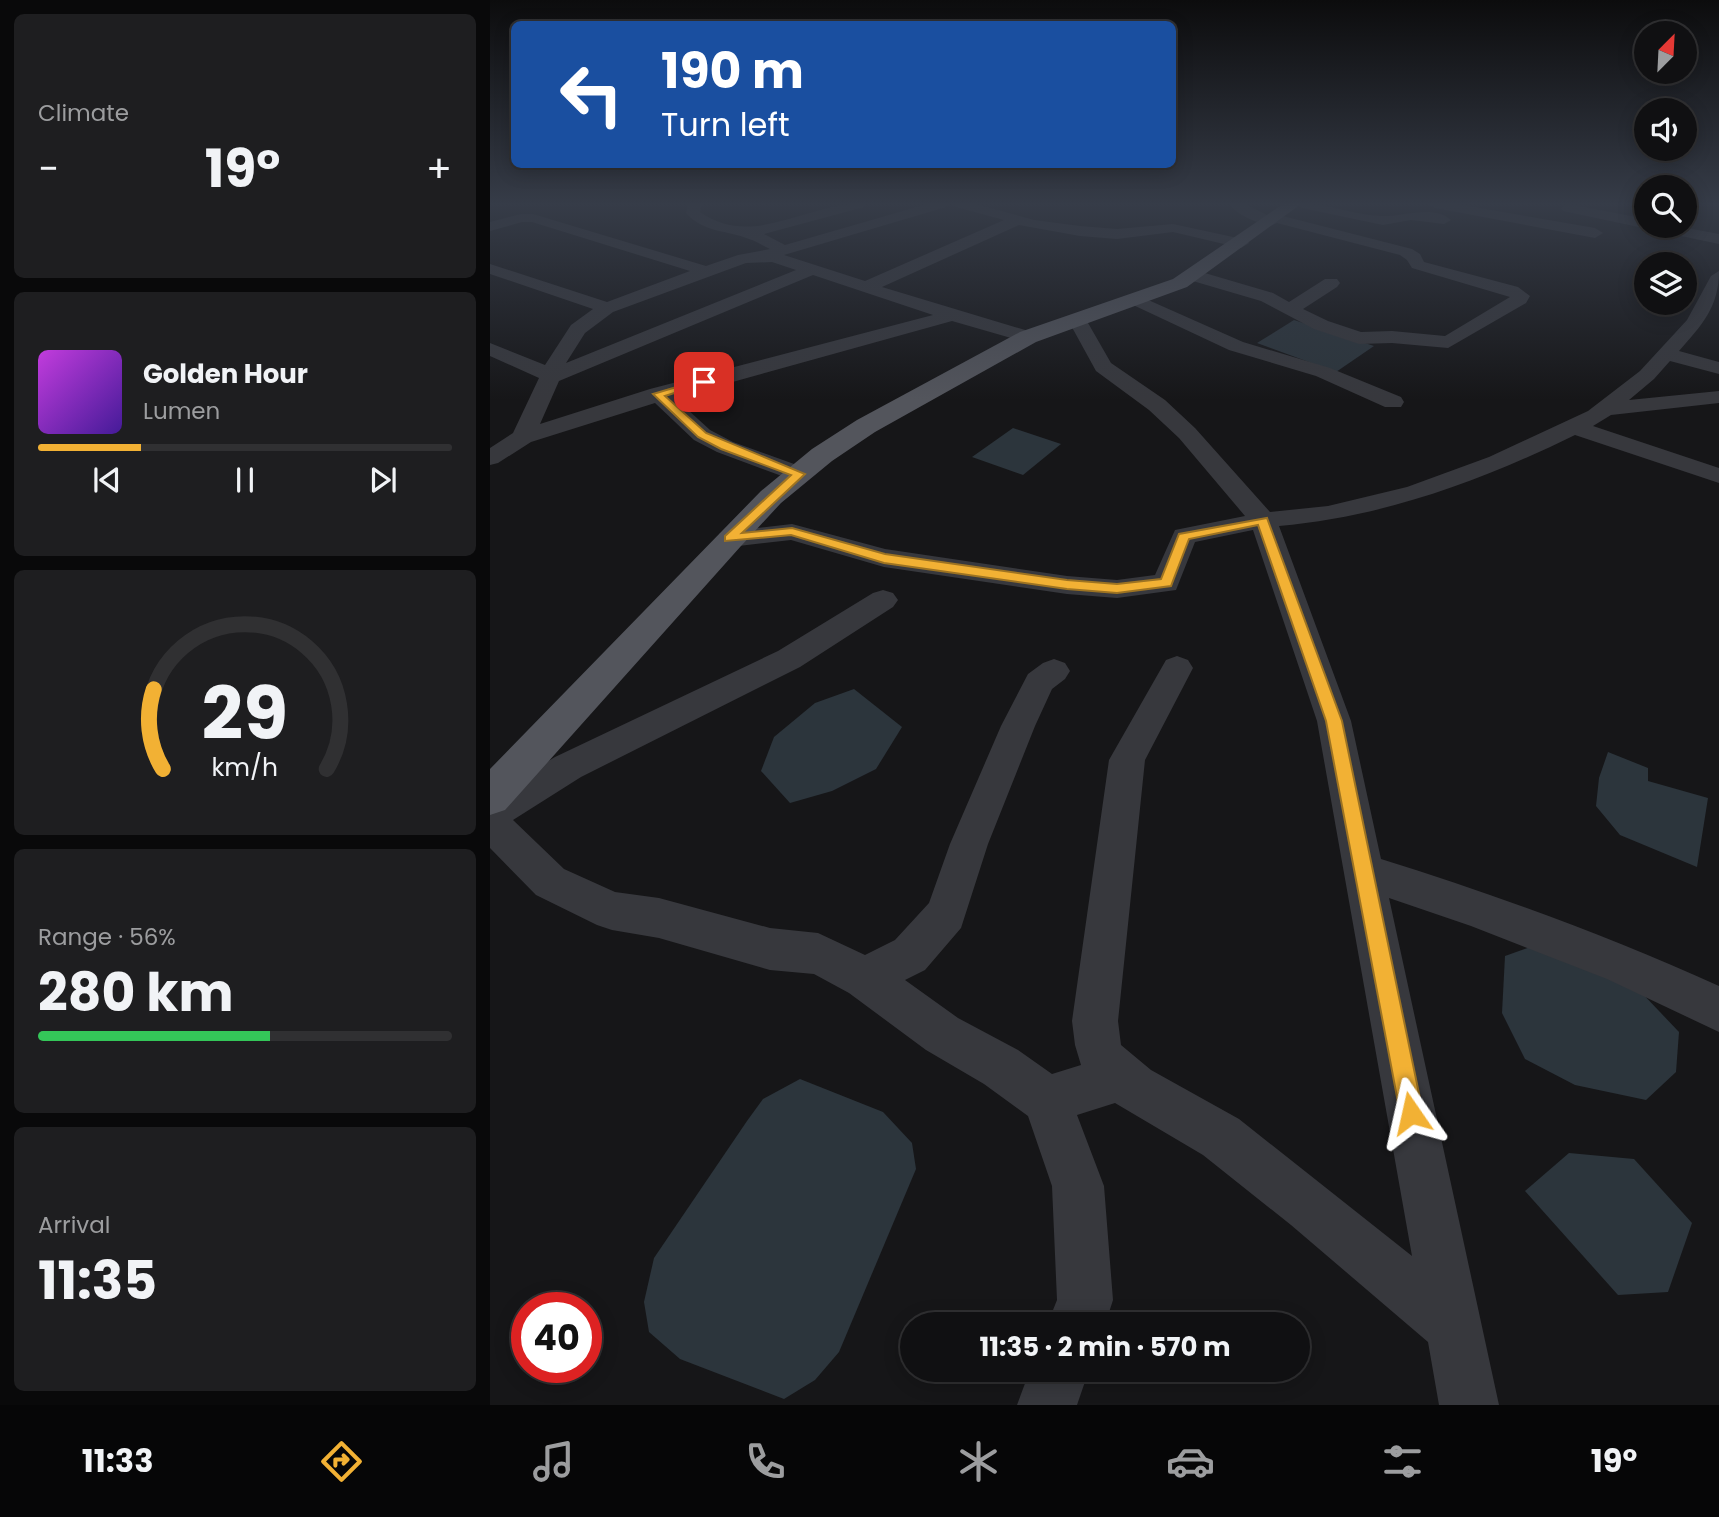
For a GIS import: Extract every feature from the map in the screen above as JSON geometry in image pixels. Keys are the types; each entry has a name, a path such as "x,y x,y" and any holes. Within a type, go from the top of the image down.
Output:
{"main road":[{"path":"490,797 730,539 771,497 822,454 866,426 1028,337 1166,290 1200,270"}],"street":[{"path":"492,270 607,308"},
{"path":"701,270 706,271"},
{"path":"523,437 553,376 559,357 578,329 607,308 710,270"},
{"path":"490,349 553,376 811,270 836,279 861,279 952,315 1028,337"},
{"path":"861,279 883,270"},
{"path":"1192,275 1267,297 1321,325 1359,338 1392,337 1448,342 1521,296 1433,270"},
{"path":"730,539 792,531 884,558 1067,585 1117,589 1166,583 1184,536 1263,520 1328,514 1416,492 1497,462 1573,427 1604,409 1667,354 1695,321 1719,276"},
{"path":"1290,309 1331,284"},
{"path":"1137,300 1236,346 1323,372 1393,402"},
{"path":"490,458 523,437 658,394 952,315"},
{"path":"1077,320 1103,367 1157,405 1180,426 1263,520 1334,721 1469,1405"},
{"path":"1667,354 1719,368"},
{"path":"658,394 702,435 725,447 799,474"},
{"path":"1604,409 1719,397"},
{"path":"1573,427 1719,477"},
{"path":"490,815 568,767 789,659 883,600"},
{"path":"1177,668 1126,760 1095,1021 1098,1048 1105,1064 1121,1077 1227,1142 1300,1197 1454,1327"},
{"path":"865,978 910,955 946,914 969,844 1018,726 1039,682 1054,671"},
{"path":"490,823 550,882 612,911 659,918 770,949 818,954 865,978 942,1034 1002,1067 1047,1100 1077,1186 1085,1300 1081,1312"},
{"path":"1364,872 1472,907 1620,963 1719,1009"},
{"path":"1047,1100 1121,1077"},
{"path":"1047,1405 1056,1382"}],"shaded area":[{"path":"1294,320 1374,346 1336,372 1257,343"},
{"path":"1013,428 1061,444 1023,475 972,457"},
{"path":"854,689 902,727 876,769 832,791 790,803 761,771 774,737 815,703"},
{"path":"1608,752 1648,768 1648,781 1708,798 1697,867 1620,835 1596,806 1599,778"},
{"path":"1536,945 1620,970 1679,1032 1676,1072 1646,1100 1575,1085 1525,1059 1502,1013 1505,956"},
{"path":"800,1079 883,1112 912,1143 916,1169 839,1352 815,1380 784,1399 680,1359 649,1332 644,1302 654,1258 747,1121 763,1099"},
{"path":"1569,1153 1634,1159 1692,1223 1668,1292 1618,1295 1525,1191"}],"route":[{"path":"704,382 658,394 702,435 725,447 799,474 771,497 730,539 792,531 884,558 1067,585 1117,589 1166,583 1184,536 1263,520 1334,721 1411,1113"}]}
